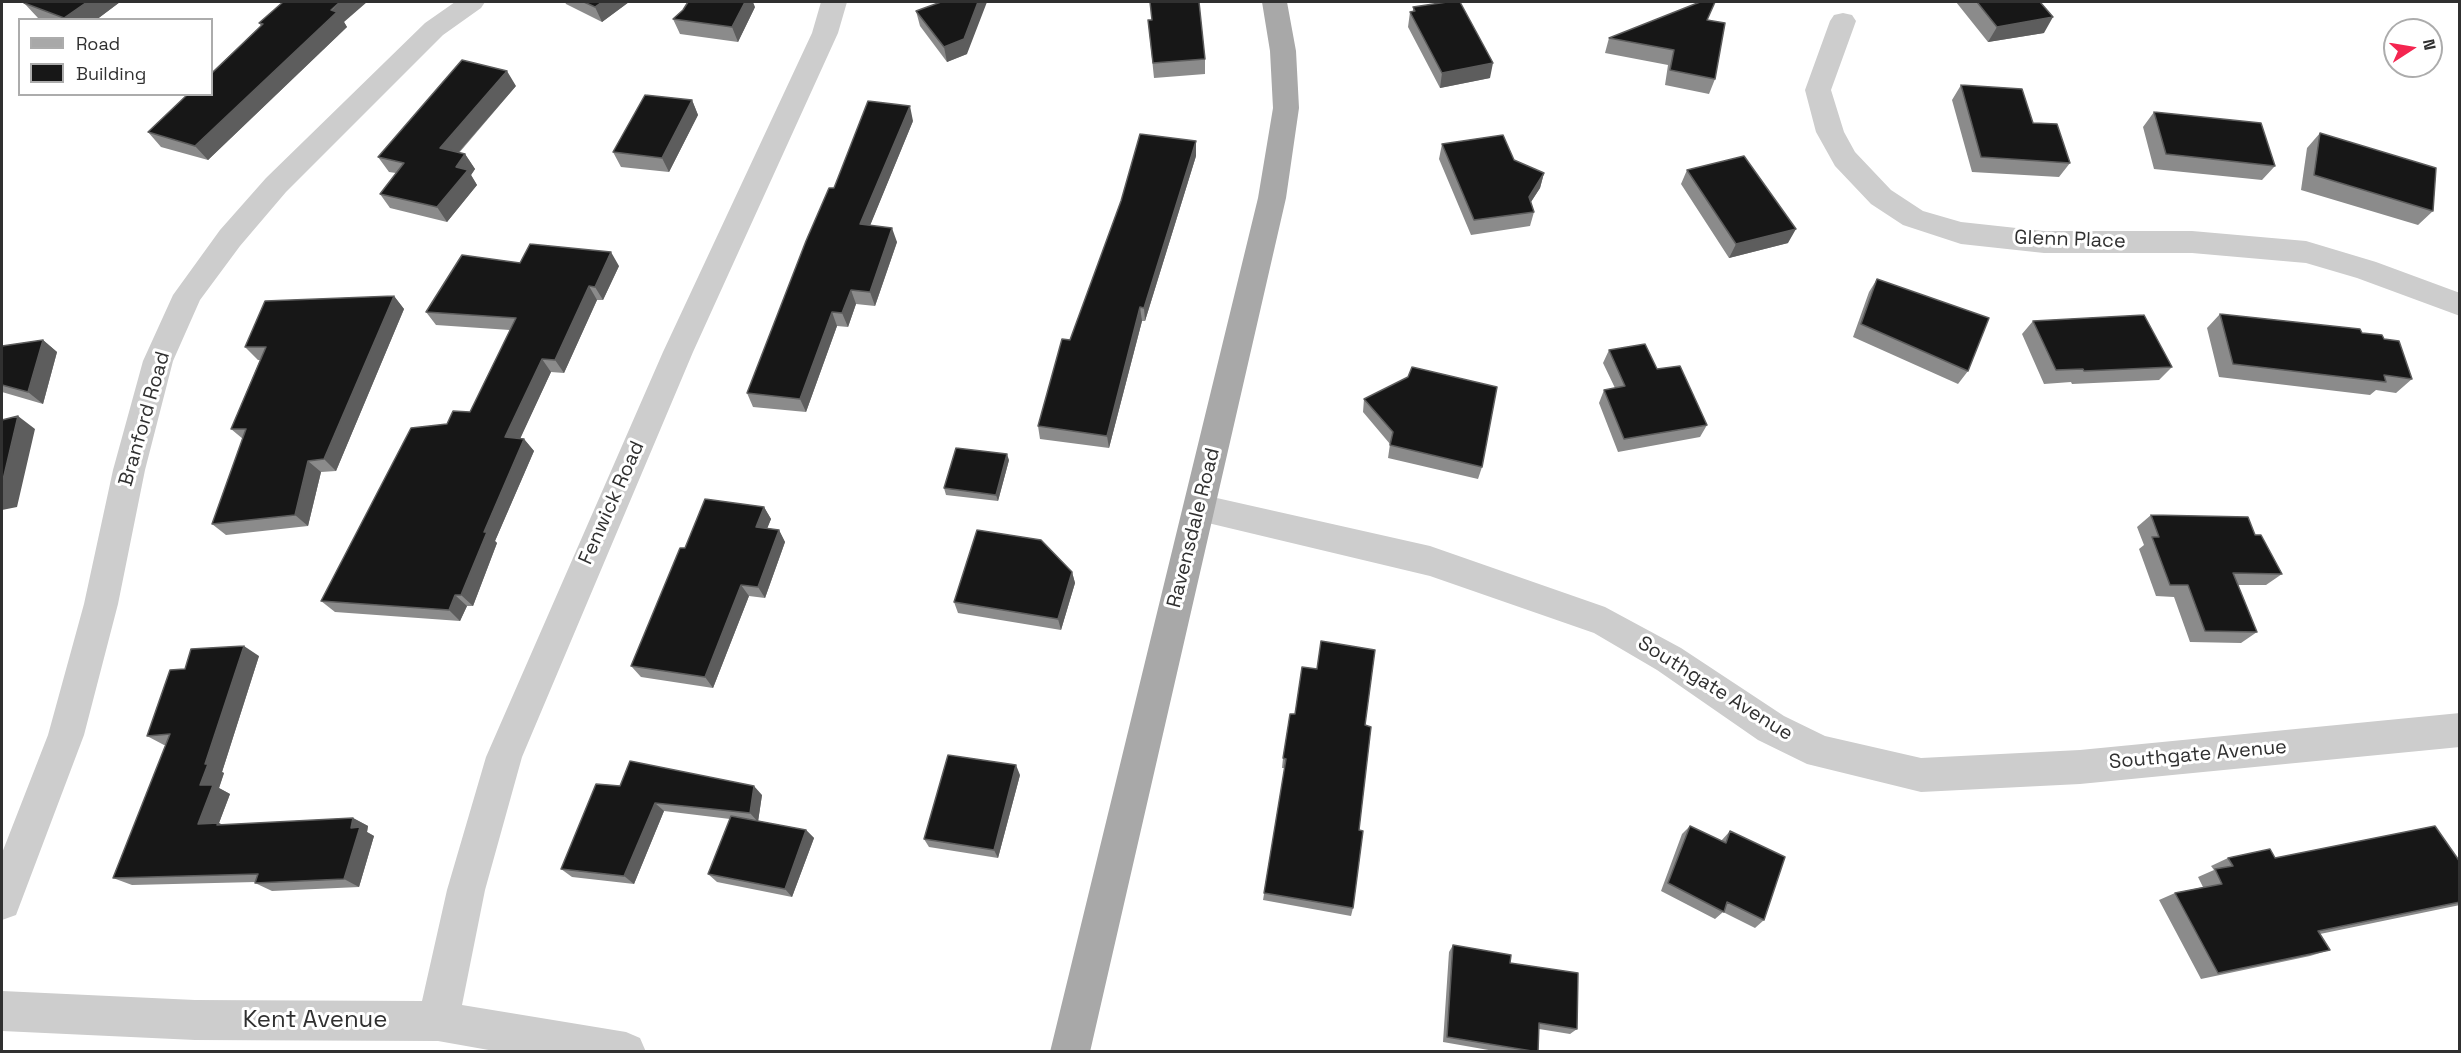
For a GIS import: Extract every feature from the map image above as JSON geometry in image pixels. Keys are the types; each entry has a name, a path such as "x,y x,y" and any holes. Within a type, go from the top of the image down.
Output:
{"main road":[{"name":"Ravensdale Road","path":"1070,1052 1272,198 1286,108 1283,51 1275,2"}],"street":[{"name":"Branford Road","path":"2,902 66,735 101,604 129,470 158,361 188,295 230,238 276,185 434,29 472,2"},
{"name":"Fenwick Road","path":"438,1021 466,890 504,757 678,352 825,33 834,2"},
{"name":"Glenn Place","path":"1843,21 1818,90 1830,132 1845,159 1881,197 1913,218 1961,233 2044,242 2192,242 2306,252 2366,270 2460,304"},
{"name":"Southgate Avenue","path":"1199,508 1430,561 1605,622 1669,659 1771,728 1820,752 1921,774 2080,767 2460,730"},
{"name":"Kent Avenue","path":"2,1011 195,1020 438,1021 626,1052"}],"building":[{"path":"87,2 64,18 24,3"},
{"path":"283,2 340,2 331,10 337,12 195,146 148,132 186,96 213,96 213,72 263,24 259,23"},
{"path":"584,2 602,2 595,7"},
{"path":"688,2 745,2 732,27 673,19"},
{"path":"941,2 978,2 964,39 944,47 916,11"},
{"path":"1150,2 1199,2 1205,59 1153,63 1148,20 1152,20"},
{"path":"1460,2 1493,63 1442,73 1410,12 1415,11 1413,7"},
{"path":"1700,2 1715,2 1707,20 1725,23 1715,79 1670,70 1674,50 1609,38"},
{"path":"1977,2 2040,2 2053,17 1997,27"},
{"path":"462,60 507,71 440,148 465,154 456,167 468,170 437,207 380,194 404,163 378,157"},
{"path":"1961,85 2022,89 2033,123 2057,124 2070,163 1981,157"},
{"path":"645,95 692,100 662,158 613,152"},
{"path":"868,101 910,106 860,224 892,228 870,292 851,290 842,313 832,312 800,399 747,393 806,241 829,188 834,188"},
{"path":"2154,112 2261,123 2275,166 2166,154"},
{"path":"2320,133 2436,168 2433,211 2314,175"},
{"path":"1140,134 1196,141 1144,308 1140,307 1107,436 1038,426 1062,339 1070,340 1121,201"},
{"path":"1503,135 1514,160 1544,173 1529,197 1534,212 1474,220 1442,144"},
{"path":"1744,156 1796,229 1736,244 1687,170"},
{"path":"530,244 611,252 595,287 589,286 555,360 542,359 505,437 524,439 484,532 487,532 461,595 455,595 449,610 321,601 411,428 447,424 453,411 470,412 516,318 426,312 462,255 520,263"},
{"path":"1877,279 1989,318 1968,371 1861,324"},
{"path":"394,296 324,459 308,461 295,515 212,524 246,429 231,429 266,347 245,347 265,301"},
{"path":"2220,314 2360,329 2362,333 2382,335 2384,339 2399,341 2412,379 2384,375 2386,382 2233,364"},
{"path":"2144,315 2172,367 2056,370 2033,321"},
{"path":"43,340 28,392 2,385 2,346"},
{"path":"1645,344 1657,369 1680,366 1707,425 1624,439 1604,390 1625,386 1609,350"},
{"path":"1412,367 1497,387 1482,467 1390,445 1393,432 1364,399 1408,377"},
{"path":"18,416 2,484 2,420"},
{"path":"956,448 1007,454 996,495 944,488"},
{"path":"705,499 764,507 756,527 779,530 758,587 741,585 705,677 631,666 680,548 685,548"},
{"path":"2151,515 2248,517 2255,535 2261,535 2282,574 2233,573 2257,632 2205,631 2188,585 2170,585 2152,537 2159,537"},
{"path":"977,530 1041,540 1072,572 1058,619 954,602"},
{"path":"1321,641 1375,650 1365,725 1371,727 1359,830 1363,831 1353,908 1264,893 1286,759 1283,758 1290,714 1295,714 1302,667 1317,669"},
{"path":"244,646 205,764 208,764 200,785 213,785 198,824 353,818 351,828 360,827 344,879 255,883 258,874 113,878 170,734 147,736 170,670 185,669 191,649"},
{"path":"948,755 1016,765 994,850 924,839"},
{"path":"630,761 754,786 750,813 655,803 624,876 561,869 596,784 620,786"},
{"path":"731,816 806,830 785,889 708,874"},
{"path":"1690,826 1726,843 1730,831 1785,857 1764,920 1727,902 1724,912 1668,883"},
{"path":"2435,826 2460,862 2460,902 2318,931 2330,950 2218,973 2175,893 2222,884 2215,869 2233,866 2228,858 2270,849 2275,858"},
{"path":"1453,945 1511,955 1510,963 1578,973 1577,1029 1539,1023 1538,1052 1447,1037"}]}
